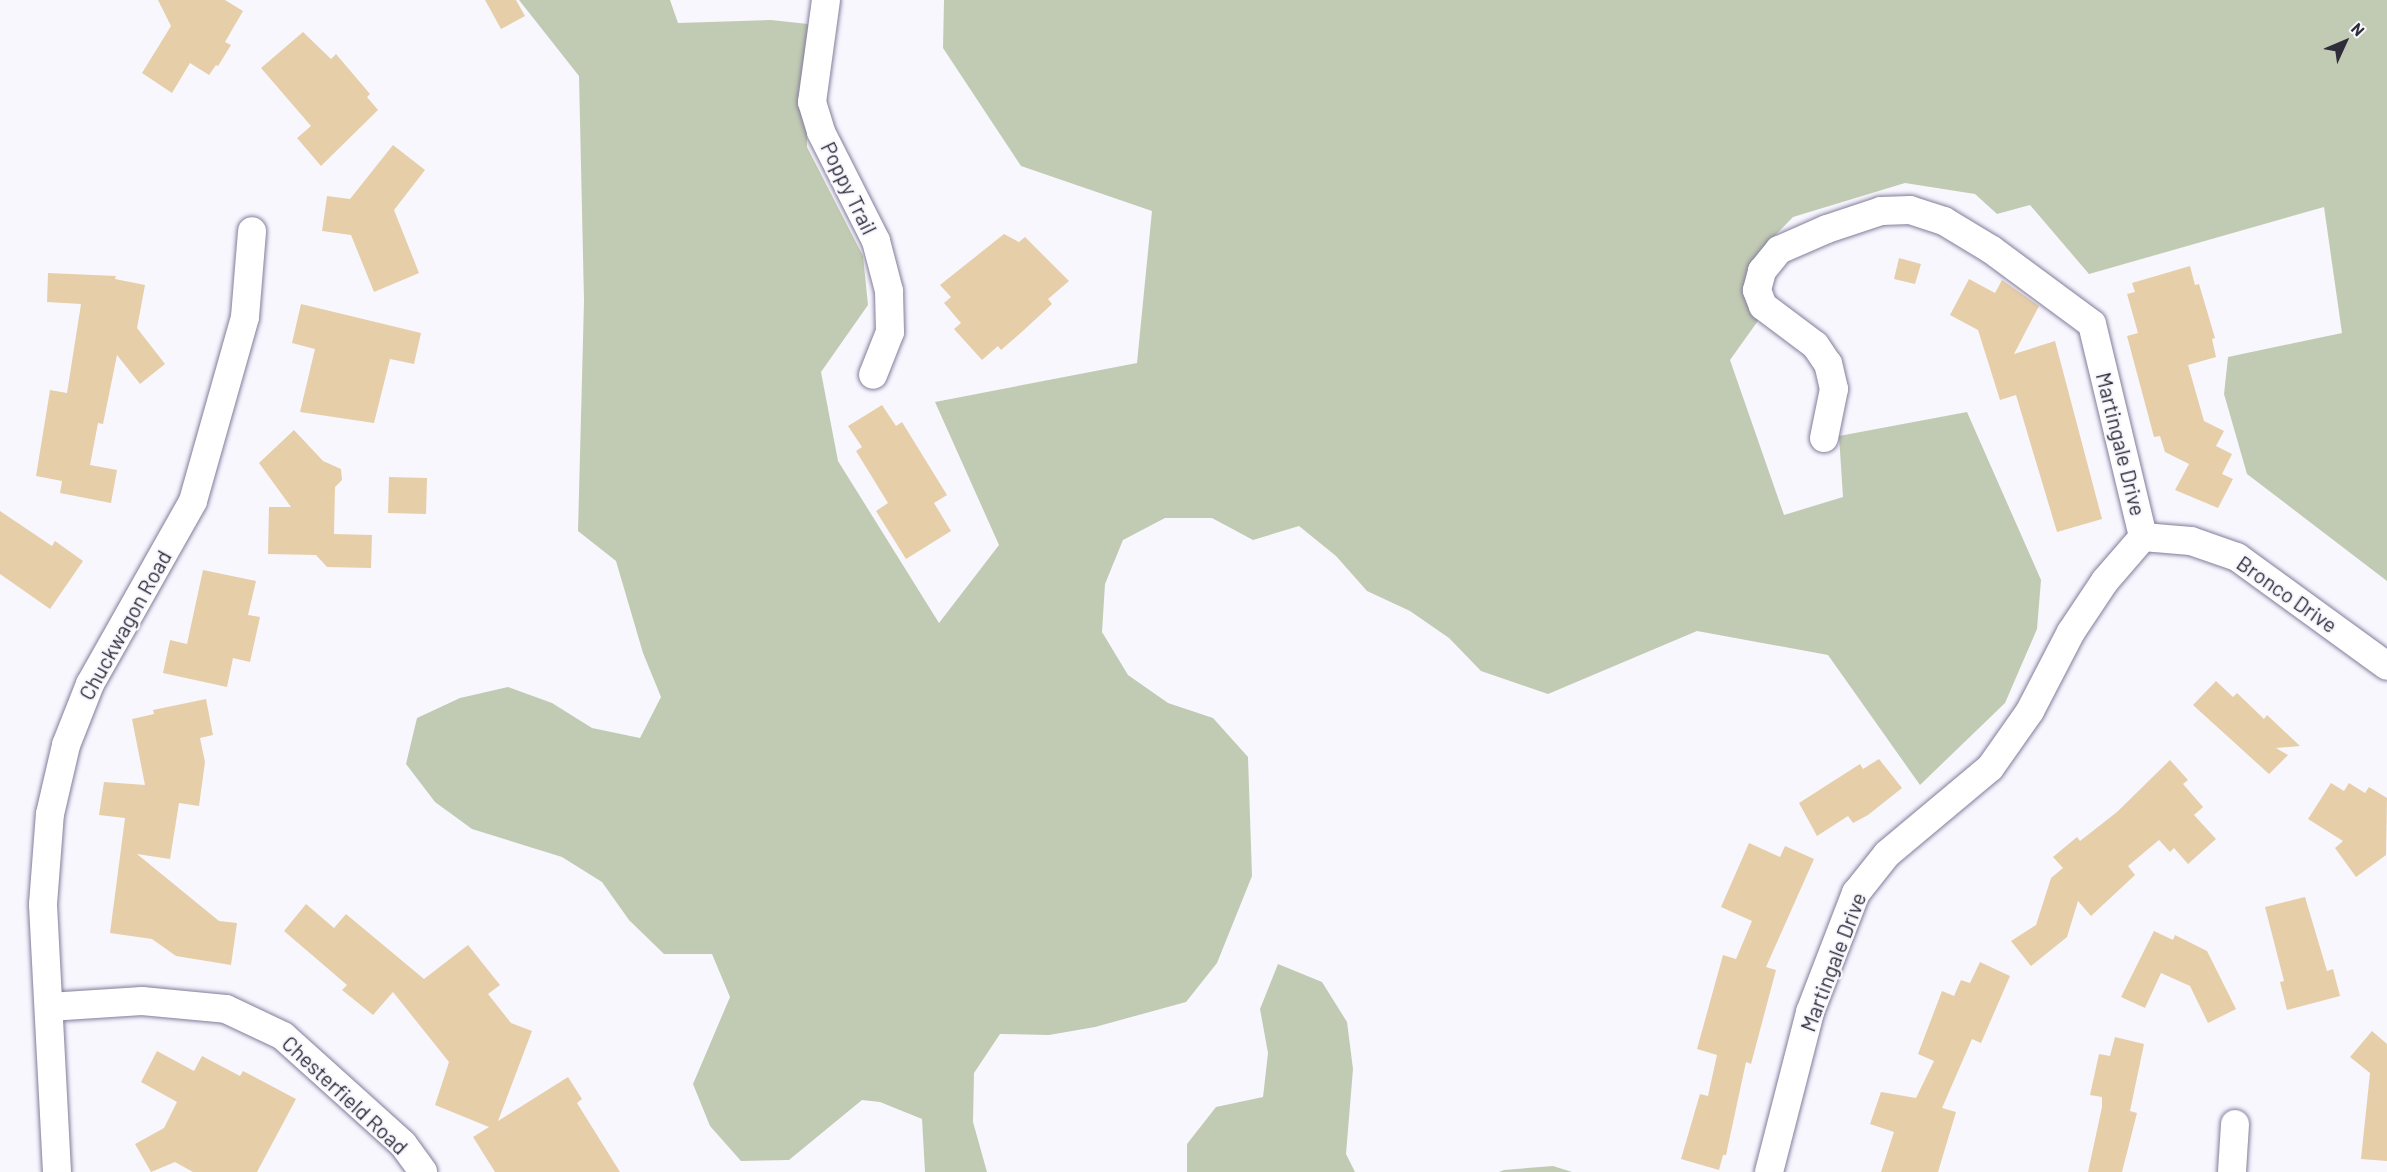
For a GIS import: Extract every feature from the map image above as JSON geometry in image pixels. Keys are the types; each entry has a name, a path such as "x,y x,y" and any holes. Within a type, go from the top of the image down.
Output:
{"street":[{"name":"Poppy Trail","path":"826,0 812,102 822,132 876,241 889,291 890,332 873,375"},
{"name":"Martingale Drive","path":"1769,1172 1810,1012 1856,893 1887,854 1990,768 2030,711 2077,623 2105,581 2144,537 2092,324 1992,250 1944,221 1910,210 1881,211 1827,229 1779,250 1762,271 1757,290 1762,306 1815,345 1828,364 1834,388 1824,438"},
{"name":"Chuckwagon Road","path":"57,1172 43,904 50,814 66,745 90,684 193,501 245,317 252,231"},
{"name":"Bronco Drive","path":"2144,537 2191,541 2237,557 2387,666"},
{"name":"Chesterfield Road","path":"49,1007 142,1001 226,1009 283,1036 403,1144 423,1172"},
{"path":"2232,1172 2235,1124"}],"green space":[{"path":"519,0 670,0 678,23 771,20 808,24 807,147 863,256 868,305 821,372 838,461 939,623 999,545 935,402 1137,363 1152,211 1021,166 943,48 944,0 2387,0 2387,581 2247,474 2224,394 2228,357 2342,333 2324,207 2089,274 2030,205 1997,214 1975,194 1905,183 1793,217 1758,253 1750,301 1760,318 1730,360 1784,515 1843,497 1839,436 1967,412 2041,580 2037,629 2005,703 1920,785 1828,655 1697,631 1548,694 1481,671 1449,638 1410,611 1367,591 1336,556 1299,526 1253,540 1212,518 1165,518 1123,540 1105,584 1102,632 1128,675 1168,703 1213,718 1248,757 1252,876 1217,963 1186,1002 1095,1027 1049,1035 1000,1034 974,1073 973,1122 987,1172 925,1172 922,1119 880,1102 862,1100 789,1160 741,1161 710,1126 693,1084 730,997 712,954 664,954 629,920 602,882 562,857 472,829 435,802 406,764 417,718 460,698 508,687 552,703 592,728 640,738 661,697 643,653 616,561 578,531 584,301 579,76"},
{"path":"1278,964 1322,982 1347,1022 1353,1069 1346,1154 1355,1172 1187,1172 1187,1144 1216,1107 1263,1097 1268,1053 1260,1009"},
{"path":"1553,1166 1572,1172 1499,1172 1504,1170"}],"building":[{"path":"158,0 225,0 243,11 225,42 231,45 218,66 216,65 209,75 190,63 172,93 142,73 171,26"},
{"path":"485,0 516,0 525,16 501,29"},
{"path":"303,32 331,59 336,54 370,94 367,97 378,110 321,166 297,138 311,126 261,68"},
{"path":"393,145 425,170 394,210 419,273 374,292 351,235 322,231 327,196 350,199"},
{"path":"1004,234 1019,242 1025,237 1069,281 1048,299 1052,304 1025,329 1001,350 998,346 982,360 954,329 961,323 944,303 951,297 940,285"},
{"path":"1899,258 1921,264 1915,284 1894,279"},
{"path":"2190,266 2195,285 2199,284 2215,338 2212,339 2216,357 2188,365 2204,421 2224,431 2216,446 2232,454 2222,474 2233,479 2218,508 2175,490 2189,464 2165,452 2160,436 2154,437 2127,336 2138,333 2127,294 2135,292 2132,283"},
{"path":"48,273 116,276 115,279 145,285 137,328 165,364 140,384 117,355 103,424 98,423 90,465 117,470 111,503 60,493 62,481 36,476 50,390 67,393 81,304 47,302"},
{"path":"1969,279 1995,293 2002,280 2039,306 2014,354 2055,341 2102,519 2057,532 2016,395 2000,400 1978,330 1950,315"},
{"path":"301,304 421,333 414,364 390,359 374,423 300,412 315,349 292,343"},
{"path":"882,405 896,426 902,422 947,495 934,503 951,531 906,559 876,511 888,503 856,451 862,447 848,426"},
{"path":"294,430 323,461 341,469 342,480 335,487 334,534 372,535 371,568 327,567 316,555 268,554 269,507 291,507 259,463"},
{"path":"389,477 427,478 426,514 388,513"},
{"path":"0,511 52,546 55,541 83,561 50,609 0,574"},
{"path":"203,570 256,581 248,615 260,617 250,662 233,658 227,687 163,673 170,640 187,644"},
{"path":"2216,681 2233,697 2237,693 2264,719 2267,715 2300,746 2276,748 2288,755 2269,774 2193,705"},
{"path":"206,699 213,735 200,738 205,762 199,806 179,803 170,859 137,854 219,921 237,923 231,965 176,956 152,939 110,933 125,818 99,815 104,782 145,785 132,719 154,714 153,710"},
{"path":"1879,759 1902,788 1868,815 1853,823 1848,816 1817,836 1799,803 1860,764 1863,769"},
{"path":"2170,760 2188,780 2183,784 2203,807 2194,815 2216,839 2188,864 2174,848 2170,852 2159,840 2128,866 2135,875 2091,916 2078,901 2067,937 2031,966 2011,941 2036,925 2051,878 2063,868 2053,857 2077,837 2080,841 2117,812"},
{"path":"2331,783 2344,791 2349,783 2365,793 2369,787 2387,798 2386,855 2356,877 2335,848 2343,841 2308,819"},
{"path":"1749,843 1780,857 1785,846 1814,859 1766,967 1776,970 1751,1064 1746,1062 1726,1155 1723,1155 1719,1170 1681,1159 1700,1094 1708,1096 1717,1055 1697,1049 1723,955 1736,959 1752,921 1721,907"},
{"path":"2305,897 2327,971 2333,969 2340,996 2287,1010 2280,982 2284,981 2265,907"},
{"path":"306,904 334,928 346,914 424,979 468,945 500,985 488,994 511,1023 532,1031 498,1121 568,1077 582,1099 577,1103 620,1172 495,1172 473,1137 489,1127 435,1105 449,1062 393,992 373,1015 342,990 347,985 284,931"},
{"path":"2154,931 2173,940 2175,935 2207,951 2236,1009 2208,1023 2190,986 2161,973 2145,1008 2121,997"},
{"path":"1980,962 2010,976 1981,1043 1972,1039 1942,1108 1956,1112 1938,1172 1881,1172 1894,1132 1870,1124 1881,1092 1916,1098 1934,1061 1918,1054 1942,991 1954,996 1961,980 1970,983"},
{"path":"2372,1031 2387,1044 2387,1161 2361,1159 2370,1073 2350,1057"},
{"path":"2115,1037 2144,1044 2130,1111 2137,1113 2122,1172 2088,1172 2102,1107 2102,1097 2090,1095 2099,1054 2110,1056"},
{"path":"157,1051 194,1071 202,1056 240,1076 243,1071 296,1099 257,1172 193,1172 175,1162 151,1172 135,1144 164,1128 177,1102 141,1082"}]}
